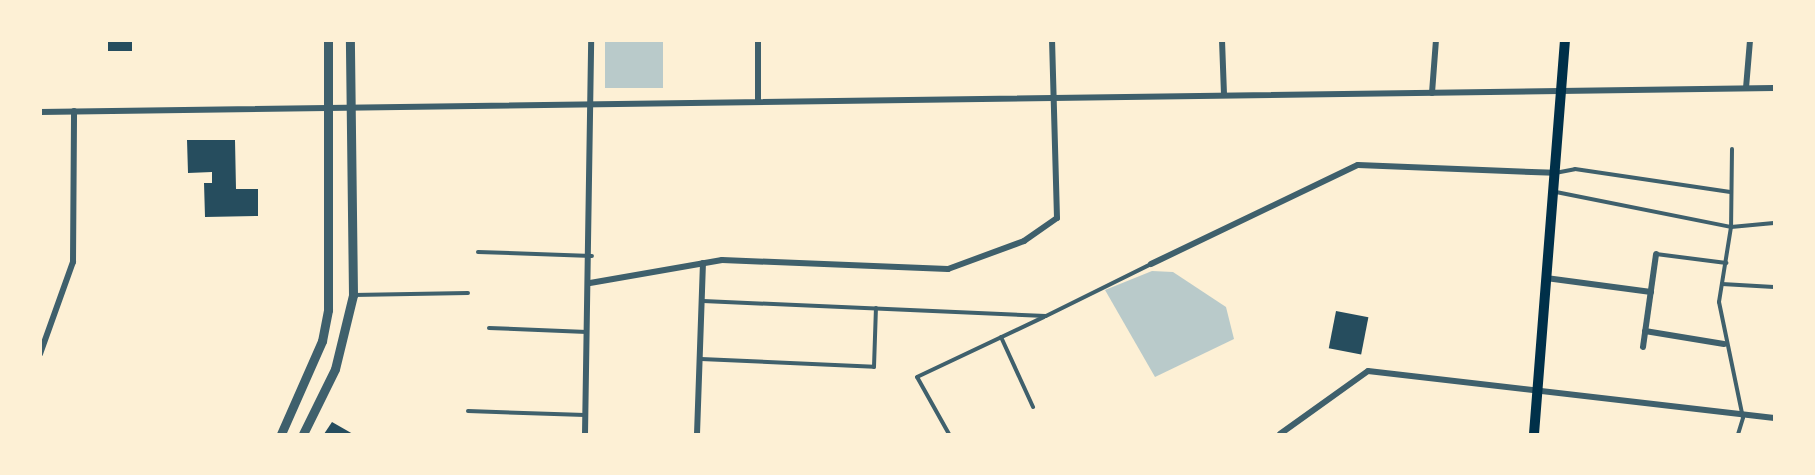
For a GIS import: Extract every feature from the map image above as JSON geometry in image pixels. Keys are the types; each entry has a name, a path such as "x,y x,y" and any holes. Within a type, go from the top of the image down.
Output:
{"main road":[{"path":"1534,435 1565,40"}],"street":[{"path":"281,435 319,351 328,310 328,40"},
{"path":"303,435 335,369 353,295 350,40"},
{"path":"585,435 592,256 591,40"},
{"path":"758,40 758,102"},
{"path":"590,283 703,263 948,269 1024,241 1057,218 1052,40"},
{"path":"1222,40 1224,95"},
{"path":"1432,93 1436,40"},
{"path":"1746,88 1750,40"},
{"path":"40,112 1774,88"},
{"path":"40,354 73,262 74,111"},
{"path":"1151,264 1358,165 1554,173"},
{"path":"1643,346 1656,254"},
{"path":"697,435 703,263"},
{"path":"1546,278 1651,292"},
{"path":"1645,332 1724,344"},
{"path":"1280,435 1368,371 1743,418 1774,418"}],"lane":[{"path":"1732,150 1731,227 1722,284 1724,344 1743,418 1738,435"},
{"path":"1554,173 1575,169 1730,192"},
{"path":"1552,191 1731,227 1774,223"},
{"path":"478,252 592,256"},
{"path":"1656,254 1726,263"},
{"path":"949,435 917,377 1151,264"},
{"path":"1722,284 1774,287"},
{"path":"353,295 468,293"},
{"path":"703,301 1046,316"},
{"path":"701,359 874,367 876,308"},
{"path":"489,328 588,332"},
{"path":"1001,337 1033,407"},
{"path":"468,411 586,415"}],"shaded area":[{"path":"605,41 663,41 663,88 605,88"},
{"path":"1152,271 1173,272 1226,307 1234,339 1155,377 1105,290"}],"building":[{"path":"108,40 132,40 132,51 108,51"},
{"path":"187,140 235,140 236,189 258,189 258,216 205,217 204,183 212,183 212,172 188,173"},
{"path":"1336,311 1368,317 1361,355 1329,348"},
{"path":"332,422 353,434 324,434"}]}
